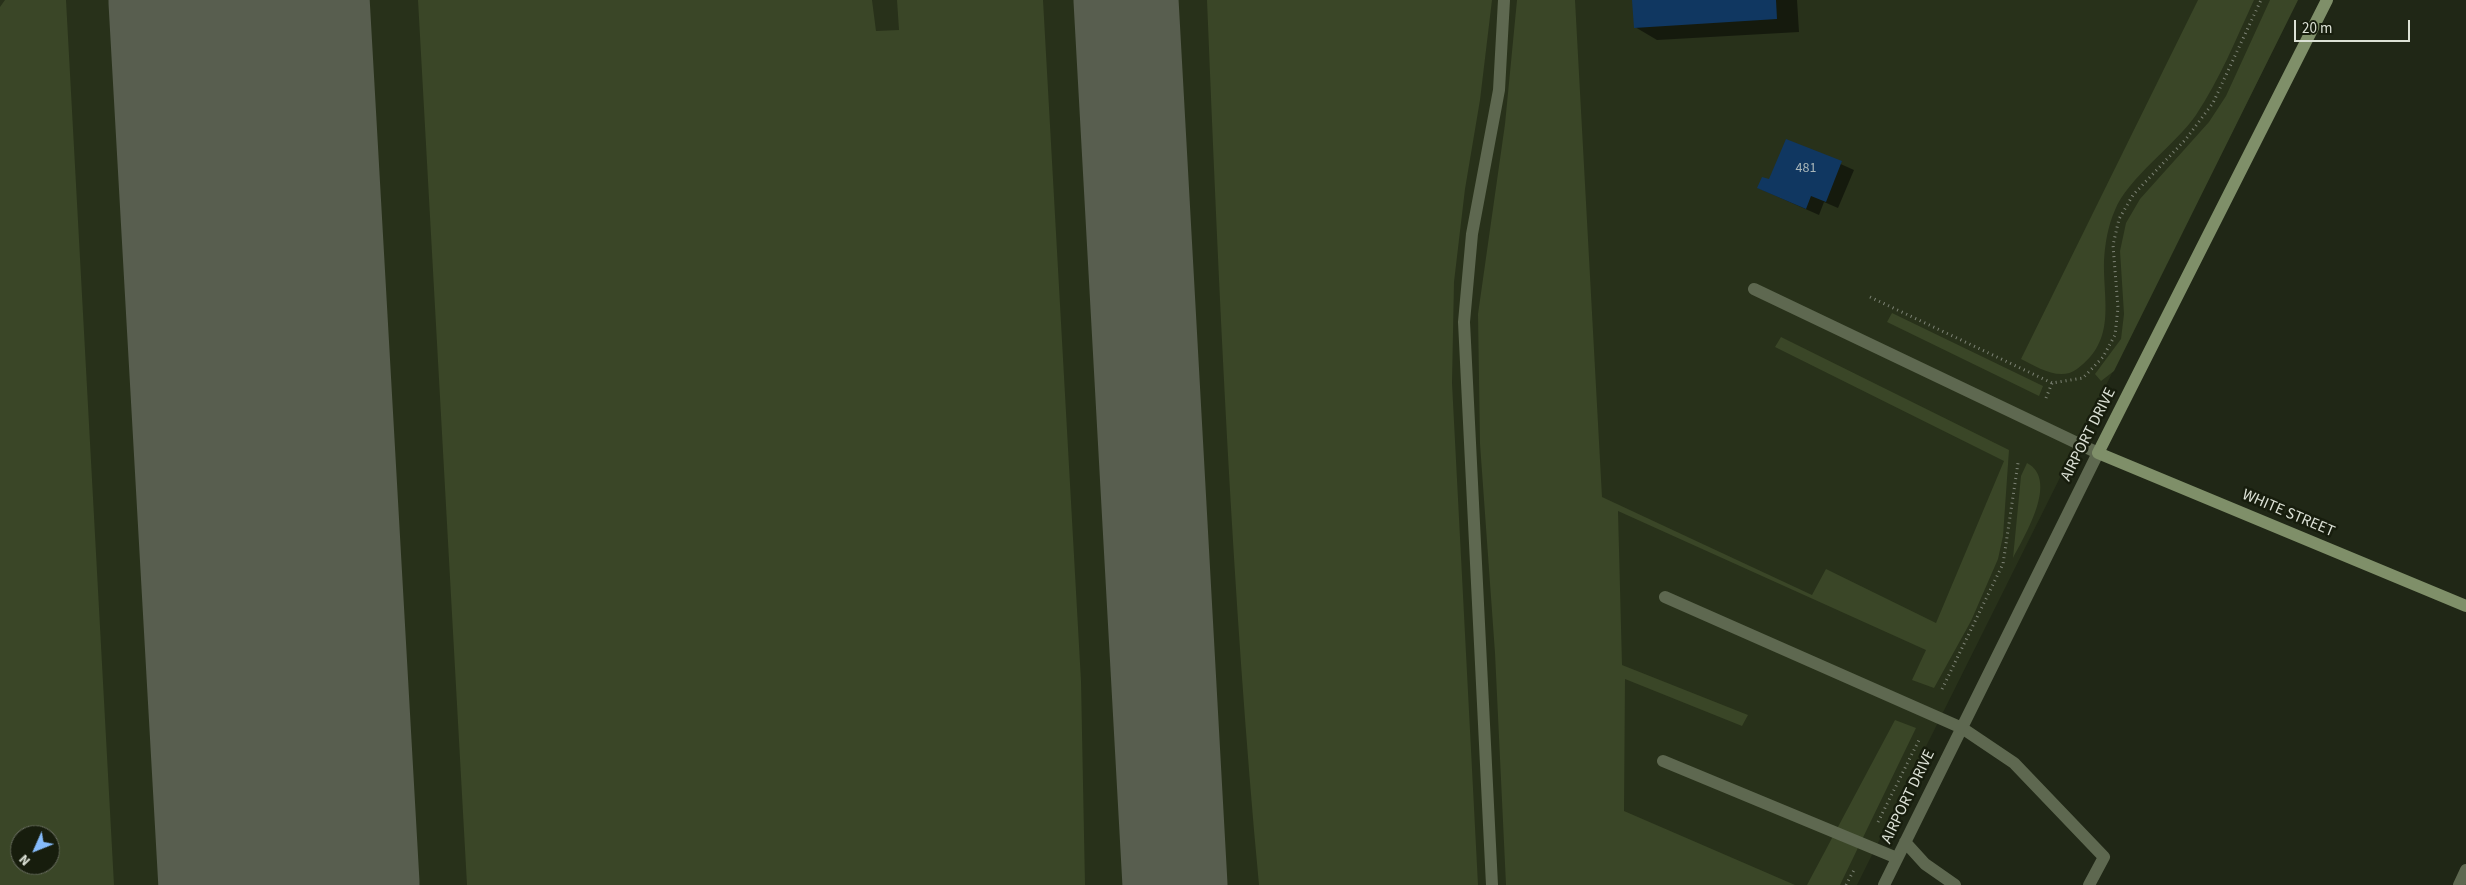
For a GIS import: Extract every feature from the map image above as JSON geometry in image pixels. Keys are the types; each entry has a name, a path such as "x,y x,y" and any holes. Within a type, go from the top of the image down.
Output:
{"main road":[{"name":"AIRPORT DRIVE","path":"2098,453 2326,0"},
{"name":"WHITE STREET","path":"2098,453 2466,606"}],"street":[{"path":"1492,885 1464,322 1472,234 1499,90 1504,0"},
{"path":"1754,289 2098,453"},
{"name":"AIRPORT DRIVE","path":"1884,885 2098,453"},
{"path":"1665,597 1962,728 2014,763 2104,857 2089,885"},
{"path":"1663,761 1897,858"},
{"path":"1905,842 1925,864 1955,885"},
{"path":"2458,885 2466,870"}],"path":[{"path":"1870,297 2052,382 2083,378 2103,357 2115,335 2118,308 2113,246 2119,219 2134,195 2186,139 2213,103 2261,0"},
{"path":"2046,398 2052,382"},
{"path":"1846,885 2003,564 2018,463"}],"shaded area":[{"path":"0,0 2298,0 1857,885 0,885"},
{"path":"5,0 66,0 114,885 0,885 0,7"},
{"path":"418,0 872,0 876,31 899,30 897,0 1043,0 1081,681 1085,885 467,885"},
{"path":"1207,0 1492,0 1480,100 1465,189 1454,282 1452,383 1478,885 1259,885 1234,554"},
{"path":"1517,0 1575,0 1602,497 1812,595 1826,569 1936,623 2004,461 1775,347 1781,337 2009,450 2003,536 1998,559 1971,621 1934,688 1912,680 1926,650 1618,511 1622,665 1748,715 1742,726 1625,679 1624,811 1795,885 1506,885 1495,653 1480,444 1478,314 1505,124"},
{"path":"2198,0 2254,0 2220,73 2196,115 2177,138 2130,186 2115,210 2105,248 2105,319 2103,333 2098,346 2090,358 2070,373 2056,374 2041,369 2021,359"},
{"path":"2270,0 2298,0 2114,371 2101,381 2095,374 2121,339 2124,314 2120,251 2126,223 2140,199 2209,122 2226,96"},
{"path":"1892,313 2043,386 2039,396 1887,322"},
{"path":"2027,463 2036,471 2040,482 2040,494 2031,522 2013,558 2021,476"},
{"path":"1895,720 1916,728 1840,885 1807,885"}],"building":[{"path":"1632,0 1776,0 1777,19 1634,28"},
{"path":"1786,139 1842,161 1826,202 1811,196 1806,209 1757,188 1762,177 1769,179"}],"taxiway":[{"path":"1126,0 1175,885"}],"runway":[{"path":"239,0 289,885"}]}
